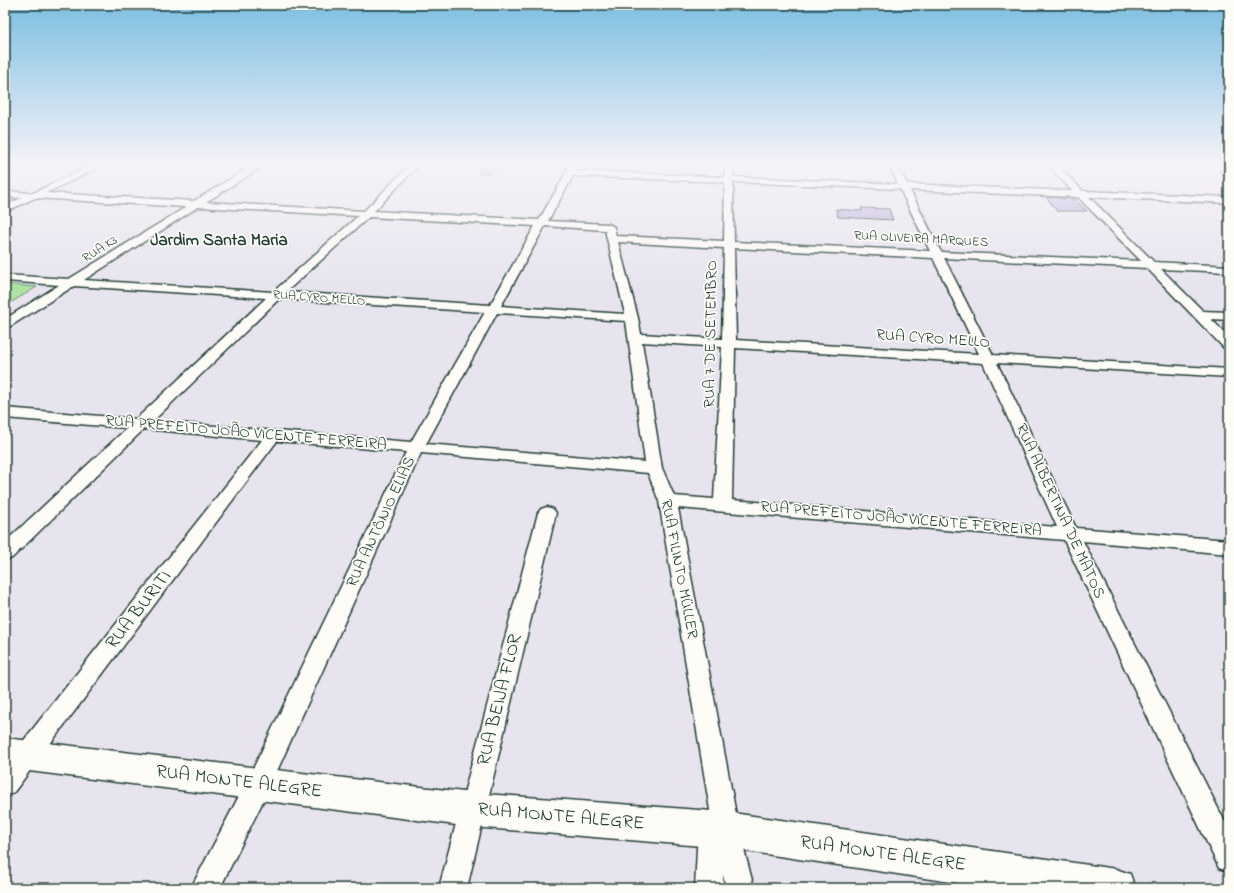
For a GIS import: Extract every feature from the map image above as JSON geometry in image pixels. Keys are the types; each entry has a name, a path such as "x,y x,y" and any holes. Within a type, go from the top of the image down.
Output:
{"street":[{"path":"5,209 14,205"},
{"name":"RUA OLIVEIRA MARQUES","path":"189,205 541,224 610,233 730,245 1229,269"},
{"name":"RUA K3","path":"5,324 195,205"},
{"path":"5,553 276,295 375,205"},
{"name":"RUA ANTÔNIO ELIAS","path":"205,888 258,785 416,448 550,205"},
{"name":"RUA 7 DE SETEMBRO","path":"723,504 729,343 729,205"},
{"name":"RUA ALBERTINA DE MATOS","path":"912,205 988,359 1070,534 1229,858"},
{"path":"1091,205 1229,345"},
{"name":"RUA FILINTO MÜLLER","path":"610,233 636,338 654,468 668,501 719,830 740,888"},
{"name":"RUA CYRO MELLO","path":"5,278 632,318"},
{"path":"1199,315 1229,316"},
{"name":"RUA CYRO MELLO","path":"636,338 1229,373"},
{"name":"RUA PREFEITO JOÃO VICENTE FERREIRA","path":"8,416 139,425 654,468"},
{"name":"RUA BURITI","path":"5,784 16,754 273,436"},
{"name":"RUA PREFEITO JOÃO VICENTE FERREIRA","path":"668,501 723,504 1229,547"},
{"name":"RUA BEIJA FLOR","path":"453,888 547,513"},
{"name":"RUA MONTE ALEGRE","path":"16,754 258,785 472,810 719,830 1116,888"},
{"path":"710,888 719,830"}],"green space":[{"path":"5,284 37,287 5,306"}],"building":[{"path":"1052,205 1080,205 1087,211 1057,211"},
{"path":"861,208 889,209 893,220 838,217 836,209 862,211"}],"district":[{"name":"Jardim Santa Maria","path":"219,240"}]}
